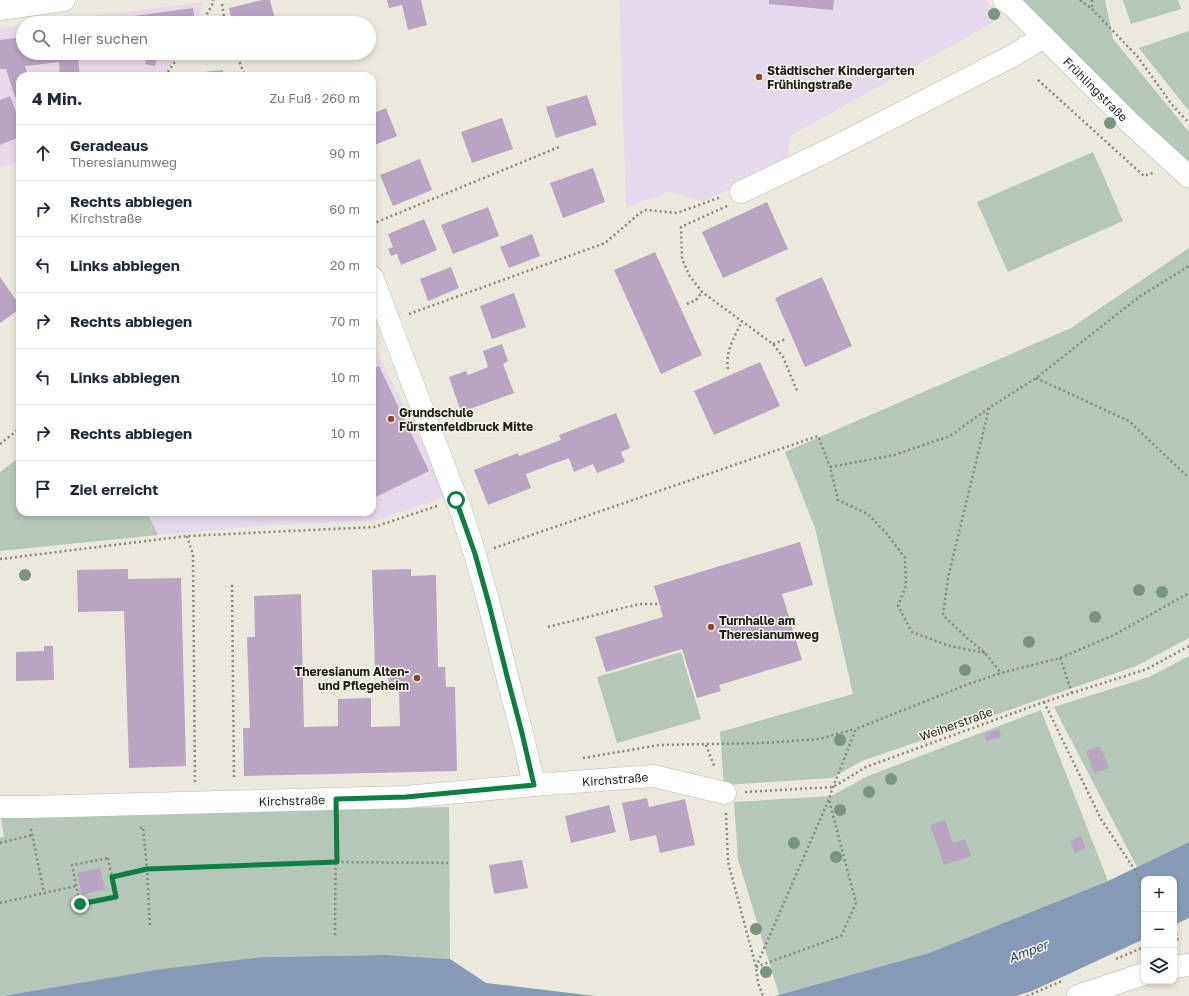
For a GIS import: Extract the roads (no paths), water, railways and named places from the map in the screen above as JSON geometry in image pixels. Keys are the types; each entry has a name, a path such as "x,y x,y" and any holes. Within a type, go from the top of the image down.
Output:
{"street":[{"path":"0,9 64,0"},
{"name":"Frühlingstraße","path":"1004,0 1014,7 1130,123 1184,172"},
{"path":"741,192 829,150 1012,56 1044,37"},
{"path":"376,288 475,554 522,733 534,785"},
{"name":"Kirchstraße","path":"0,807 406,797 653,776 725,793"},
{"path":"1177,967 1189,965"},
{"path":"1078,996 1141,975"}],"water":[{"name":"Amper","path":"1189,842 1189,918 1177,924 1177,876 1141,876 1141,940 1032,991 1016,996 775,996 929,953 1108,881"},
{"path":"386,955 450,959 486,983 595,996 2,996 162,969 263,957"}],"place":[{"name":"Städtischer Kindergarten Frühlingstraße","path":"759,77"},
{"name":"Grundschule Fürstenfeldbruck Mitte","path":"391,419"},
{"name":"Turnhalle am Theresianumweg","path":"711,627"},
{"name":"Theresianum Alten- und Pflegeheim","path":"417,678"}]}
